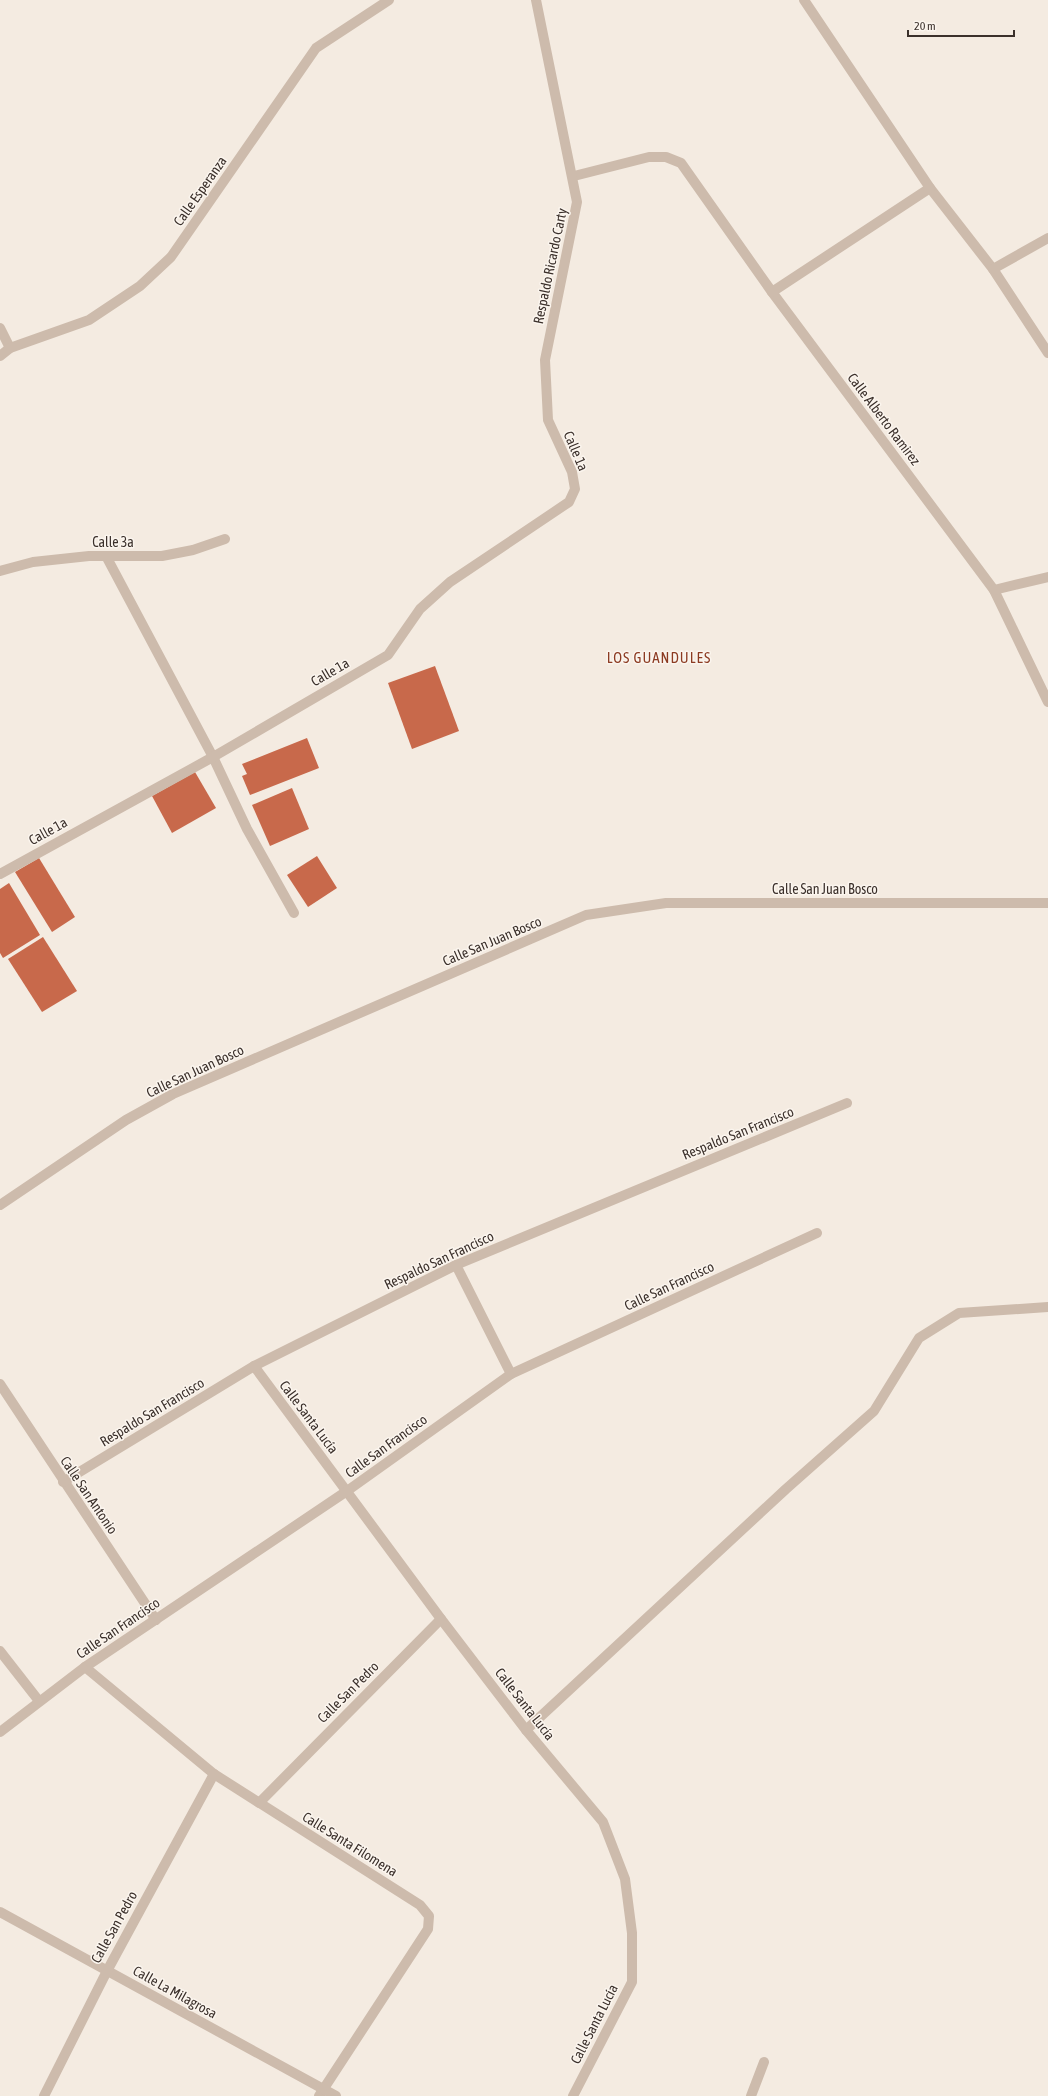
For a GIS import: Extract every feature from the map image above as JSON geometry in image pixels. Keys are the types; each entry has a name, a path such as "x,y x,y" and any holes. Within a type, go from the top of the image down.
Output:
{"street":[{"name":"Calle Esperanza","path":"0,356 10,348 89,320 140,286 171,257 316,48 389,0"},
{"name":"Respaldo Ricardo Carty","path":"536,0 574,176 578,202 545,360 548,420"},
{"path":"804,0 930,188 993,269 1048,354"},
{"name":"Calle Alberto Ramirez","path":"574,176 649,157 666,157 681,163 772,292 994,590 1048,702"},
{"path":"772,292 930,188"},
{"path":"993,269 1048,238"},
{"path":"0,328 10,348"},
{"name":"Calle 1a","path":"0,874 213,757 388,655 420,609 450,582 569,502 575,489 572,472 548,420"},
{"name":"Calle 3a","path":"0,571 32,562 89,556 162,556 193,550 225,539"},
{"path":"106,556 213,757 247,829 294,913"},
{"path":"994,590 1048,577"},
{"name":"Calle San Juan Bosco","path":"0,1205 126,1120 173,1094 586,915 666,903 1048,903"},
{"name":"Respaldo San Francisco","path":"63,1482 254,1366 456,1265 847,1103"},
{"name":"Calle San Francisco","path":"0,1732 85,1667 347,1491 511,1374 817,1233"},
{"path":"456,1265 511,1374"},
{"path":"526,1730 786,1489 874,1410 919,1338 959,1313 1048,1307"},
{"name":"Calle Santa Lucía","path":"254,1366 441,1619 526,1730 603,1822 625,1879 632,1933 632,1982 573,2096"},
{"name":"Calle San Antonio","path":"0,1384 63,1482 156,1620"},
{"name":"Calle San Pedro","path":"259,1803 441,1619"},
{"path":"0,1651 39,1701"},
{"name":"Calle Santa Filomena","path":"85,1667 214,1774 420,1905 429,1916 428,1929 322,2093"},
{"name":"Calle San Pedro","path":"44,2096 107,1970 214,1774"},
{"name":"Calle La Milagrosa","path":"0,1912 107,1970 322,2093 336,2096"},
{"path":"751,2096 764,2062"}],"building":[{"path":"435,666 459,731 412,749 388,683"},
{"path":"307,738 319,768 250,795 242,776 247,774 242,764"},
{"path":"195,772 216,808 172,833 152,796"},
{"path":"292,788 309,829 270,846 252,805"},
{"path":"317,856 337,888 308,907 287,875"},
{"path":"39,858 75,917 52,932 15,872"},
{"path":"9,883 40,935 3,958 0,953 0,889"},
{"path":"43,937 77,991 42,1012 8,959"}],"district":[{"name":"LOS GUANDULES","path":"659,657"}]}
